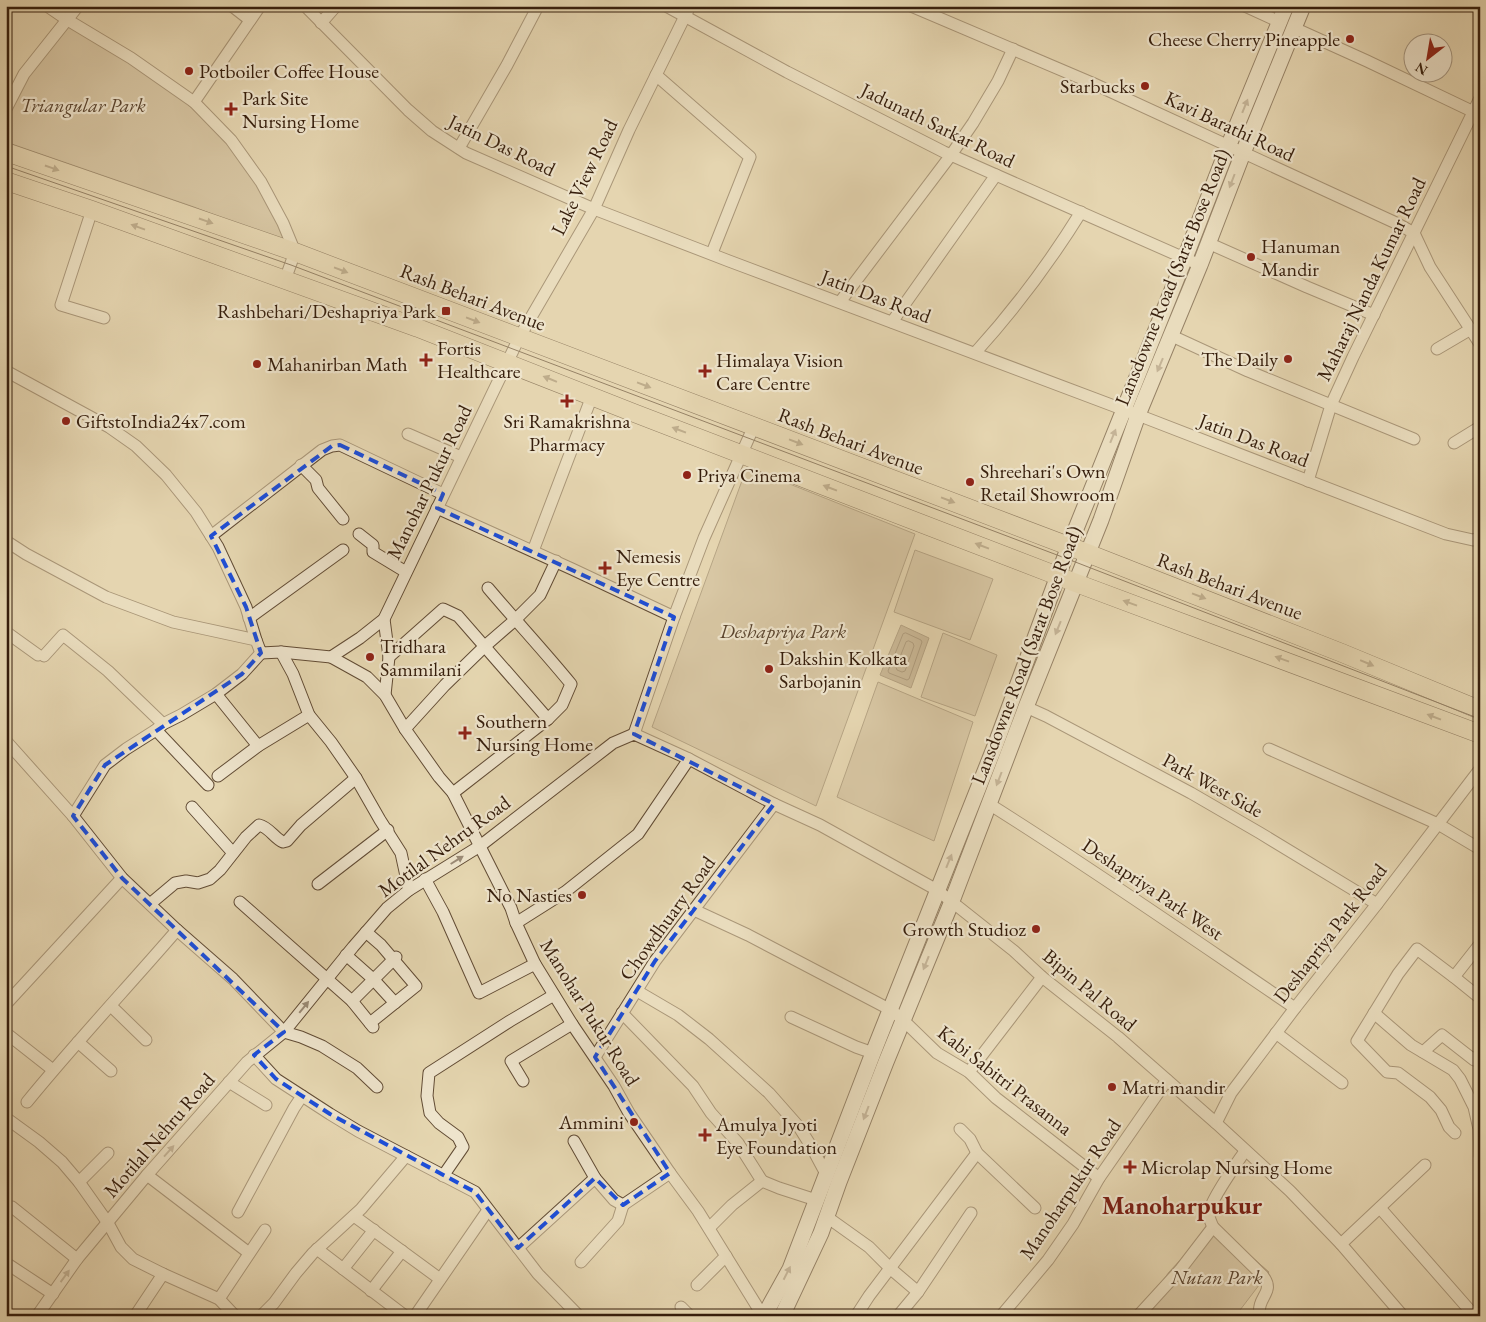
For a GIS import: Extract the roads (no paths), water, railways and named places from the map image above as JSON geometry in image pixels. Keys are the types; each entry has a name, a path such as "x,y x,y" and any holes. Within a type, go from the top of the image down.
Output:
{"main road":[{"path":"1286,6 1287,25"},
{"name":"Lansdowne Road (Sarat Bose Road)","path":"763,1316 790,1269 995,746 1069,546 1228,147 1287,25 1303,6"},
{"name":"Lansdowne Road (Sarat Bose Road)","path":"782,1316 821,1233 886,1062 952,901 957,883 1104,512 1138,415 1172,336 1243,153 1287,25"},
{"name":"Rash Behari Avenue","path":"6,152 296,252 1069,546 1342,652 1480,710"},
{"path":"6,181 92,210 418,328 1058,576 1480,734"},
{"path":"1333,678 1342,652"}],"street":[{"path":"47,6 66,20 131,58 194,102 231,140 261,182 296,252 286,280"},
{"path":"6,109 24,74 78,6"},
{"path":"232,6 250,20"},
{"path":"194,102 260,6"},
{"name":"Jatin Das Road","path":"305,6 408,110 432,131 459,148 594,209 712,253 728,261 975,353 1446,534 1473,540 1480,538"},
{"path":"321,23 336,6"},
{"path":"459,148 507,65 538,6"},
{"name":"Jadunath Sarkar Road","path":"666,6 687,11 787,72 951,155 1200,265"},
{"name":"Kavi Barathi Road","path":"911,6 1092,83 1414,233"},
{"path":"1245,6 1368,61 1476,113"},
{"name":"Lake View Road","path":"508,362 519,338 594,209 629,130 687,11"},
{"path":"840,302 973,123 998,81 1013,50"},
{"path":"656,75 750,157 712,253"},
{"name":"Maharaj Nanda Kumar Road","path":"1308,481 1331,405 1414,233 1476,113 1480,98"},
{"path":"892,322 996,175"},
{"path":"92,210 62,305 104,318"},
{"path":"975,353 1009,315 1057,250 1081,212"},
{"path":"1414,233 1430,267 1480,344"},
{"path":"1208,243 1374,315"},
{"path":"1437,349 1471,330"},
{"path":"1172,336 1248,371 1414,438"},
{"name":"Manohar Pukur Road","path":"384,618 508,362"},
{"path":"6,371 109,426 136,446 166,475 196,512 218,547 246,608 261,653"},
{"path":"533,551 592,396"},
{"path":"754,426 704,538 674,617 634,734 690,759 774,804 820,825 937,890"},
{"path":"1454,442 1480,427"},
{"path":"408,434 461,457"},
{"path":"211,536 322,450 332,446 340,445 443,494"},
{"path":"302,465 316,480 318,488 343,519"},
{"path":"437,508 674,617"},
{"path":"359,534 373,545 373,552 406,572"},
{"path":"6,541 26,554 106,597 173,622 256,640"},
{"path":"249,618 342,550"},
{"path":"405,729 445,685 540,595 556,562"},
{"path":"453,793 548,719 566,700 571,684 536,641 488,588"},
{"path":"389,657 443,609 458,616 548,719"},
{"path":"73,816 105,765 126,748 216,694 242,674 261,653 281,652 331,656 360,638 384,618"},
{"path":"384,618 389,657 385,695"},
{"path":"6,632 41,656 63,635 108,671 208,785"},
{"path":"281,652 293,674 309,715 356,778 401,853 409,890"},
{"name":"Manohar Pukur Road","path":"331,656 367,677 385,695 405,729 439,777 453,793 511,908 535,964 572,1024 614,1086 629,1113 709,1228 763,1316"},
{"path":"216,694 258,746"},
{"name":"Park West Side","path":"1026,708 1046,716 1191,793 1377,904"},
{"path":"218,776 258,746 309,715"},
{"name":"Motilal Nehru Road","path":"37,1316 77,1259 147,1175 254,1055 284,1032 326,979 387,908 409,890 480,846 613,743 634,734"},
{"path":"6,741 73,816 122,878 176,930 233,979 284,1032 302,1036 322,1046 357,1068 377,1087"},
{"path":"1269,749 1438,824 1480,849"},
{"path":"516,923 565,892 638,834 690,759"},
{"name":"Deshapriya Park Road","path":"1216,1123 1231,1092 1480,769"},
{"path":"150,904 175,883 186,881 198,883 210,879 246,837 259,825 264,826 278,840 287,841 301,825 356,778"},
{"name":"Chowdhuary Road","path":"595,1057 655,961 774,804"},
{"name":"Deshapriya Park West","path":"989,804 1059,848 1295,1008"},
{"path":"192,807 233,853"},
{"path":"318,884 388,830"},
{"path":"6,1004 122,878"},
{"path":"425,880 443,912 479,993 535,964"},
{"name":"Bipin Pal Road","path":"937,890 1118,1037 1216,1123 1342,1244 1403,1316"},
{"path":"240,902 352,1001 372,1025 416,986 395,959 366,932"},
{"name":"Kabi Sabitri Prasanna","path":"694,910 748,935 891,1010 937,1052 969,1072 996,1098 1099,1178"},
{"path":"27,1102 176,930"},
{"path":"1454,976 1480,944"},
{"path":"1455,1133 1449,1127 1441,1110 1430,1097 1398,1073 1387,1072 1358,1042 1398,974 1417,950 1454,976 1480,998"},
{"path":"346,955 373,979 395,1003"},
{"path":"352,1001 395,959"},
{"path":"969,1072 1042,977"},
{"path":"637,991 678,1015 708,1039 768,1093 799,1128 826,1174"},
{"path":"443,1176 463,1147 458,1137 439,1123 430,1113 427,1096 429,1073 554,995"},
{"path":"111,1006 146,1040"},
{"path":"622,1013 693,1086 711,1114 738,1142 762,1181 816,1200"},
{"path":"1374,1014 1411,1046 1453,1070 1460,1078 1474,1107 1479,1129 1480,1156"},
{"path":"792,1017 856,1048 873,1054"},
{"path":"523,1081 511,1061 572,1024"},
{"path":"6,1033 53,1070"},
{"path":"1276,1033 1342,1084"},
{"path":"1423,1052 1442,1035 1474,1060 1480,1054"},
{"path":"78,1042 111,1071"},
{"path":"254,1055 276,1079 358,1131 475,1192 538,1274 579,1316"},
{"name":"Manoharpukur Road","path":"1001,1316 1048,1260 1074,1224 1099,1178 1167,1080"},
{"path":"229,1082 266,1106"},
{"path":"238,1212 302,1096"},
{"path":"6,1118 39,1142 62,1162 80,1182 108,1223 121,1247 133,1259 219,1299 235,1316"},
{"path":"960,1129 970,1140 977,1153 1034,1208"},
{"path":"574,1141 595,1178 614,1200 623,1205"},
{"path":"1245,1151 1213,1202 1209,1212 1213,1227 1268,1282 1268,1287 1260,1305 1260,1316"},
{"path":"80,1182 108,1153"},
{"path":"856,1316 977,1153"},
{"path":"261,1316 317,1249 361,1209 406,1156"},
{"path":"1342,1244 1425,1165"},
{"path":"580,1262 618,1221 623,1205 670,1172"},
{"path":"147,1175 249,1253"},
{"path":"518,1248 595,1178"},
{"path":"709,1228 732,1205 762,1181"},
{"path":"12,1207 77,1259"},
{"path":"1380,1208 1474,1312"},
{"path":"416,1316 488,1210"},
{"path":"898,1316 918,1292 970,1213"},
{"path":"354,1216 440,1280"},
{"path":"827,1217 869,1247 918,1292"},
{"path":"1138,1316 1180,1270 1213,1227"},
{"path":"219,1299 265,1230"},
{"path":"343,1269 374,1230"},
{"path":"317,1249 405,1316"},
{"path":"372,1291 402,1251"},
{"path":"697,1285 726,1256"},
{"path":"6,1263 52,1294"},
{"path":"135,1316 163,1274"},
{"path":"681,1307 690,1316"}],"water":[{"path":"901,625 929,638 911,688 880,675"}],"tram line":[{"path":"6,166 291,265 1065,558 1480,719"}],"place":[{"name":"Cheese Cherry Pineapple","path":"1350,39"},
{"name":"Potboiler Coffee House","path":"189,71"},
{"name":"Starbucks","path":"1145,86"},
{"name":"Park Site Nursing Home","path":"231,109"},
{"name":"Hanuman Mandir","path":"1251,257"},
{"name":"Rashbehari/Deshapriya Park","path":"446,311"},
{"name":"The Daily","path":"1288,359"},
{"name":"Fortis Healthcare","path":"426,360"},
{"name":"Mahanirban Math","path":"257,364"},
{"name":"Himalaya Vision Care Centre","path":"705,371"},
{"name":"Sri Ramakrishna Pharmacy","path":"567,401"},
{"name":"GiftstoIndia24x7.com","path":"66,421"},
{"name":"Priya Cinema","path":"687,475"},
{"name":"Shreehari's Own Retail Showroom","path":"970,482"},
{"name":"Nemesis Eye Centre","path":"605,568"},
{"name":"Tridhara Sammilani","path":"370,657"},
{"name":"Dakshin Kolkata Sarbojanin","path":"769,669"},
{"name":"Southern Nursing Home","path":"465,733"},
{"name":"No Nasties","path":"582,895"},
{"name":"Growth Studioz","path":"1036,929"},
{"name":"Matri mandir","path":"1112,1087"},
{"name":"Ammini","path":"634,1122"},
{"name":"Amulya Jyoti Eye Foundation","path":"705,1135"},
{"name":"Microlap Nursing Home","path":"1130,1167"}],"district":[{"name":"Manoharpukur","path":"1182,1205"}],"park label":[{"name":"Triangular Park","path":"83,105"},
{"name":"Deshapriya Park","path":"783,631"},
{"name":"Nutan Park","path":"1217,1277"}]}
